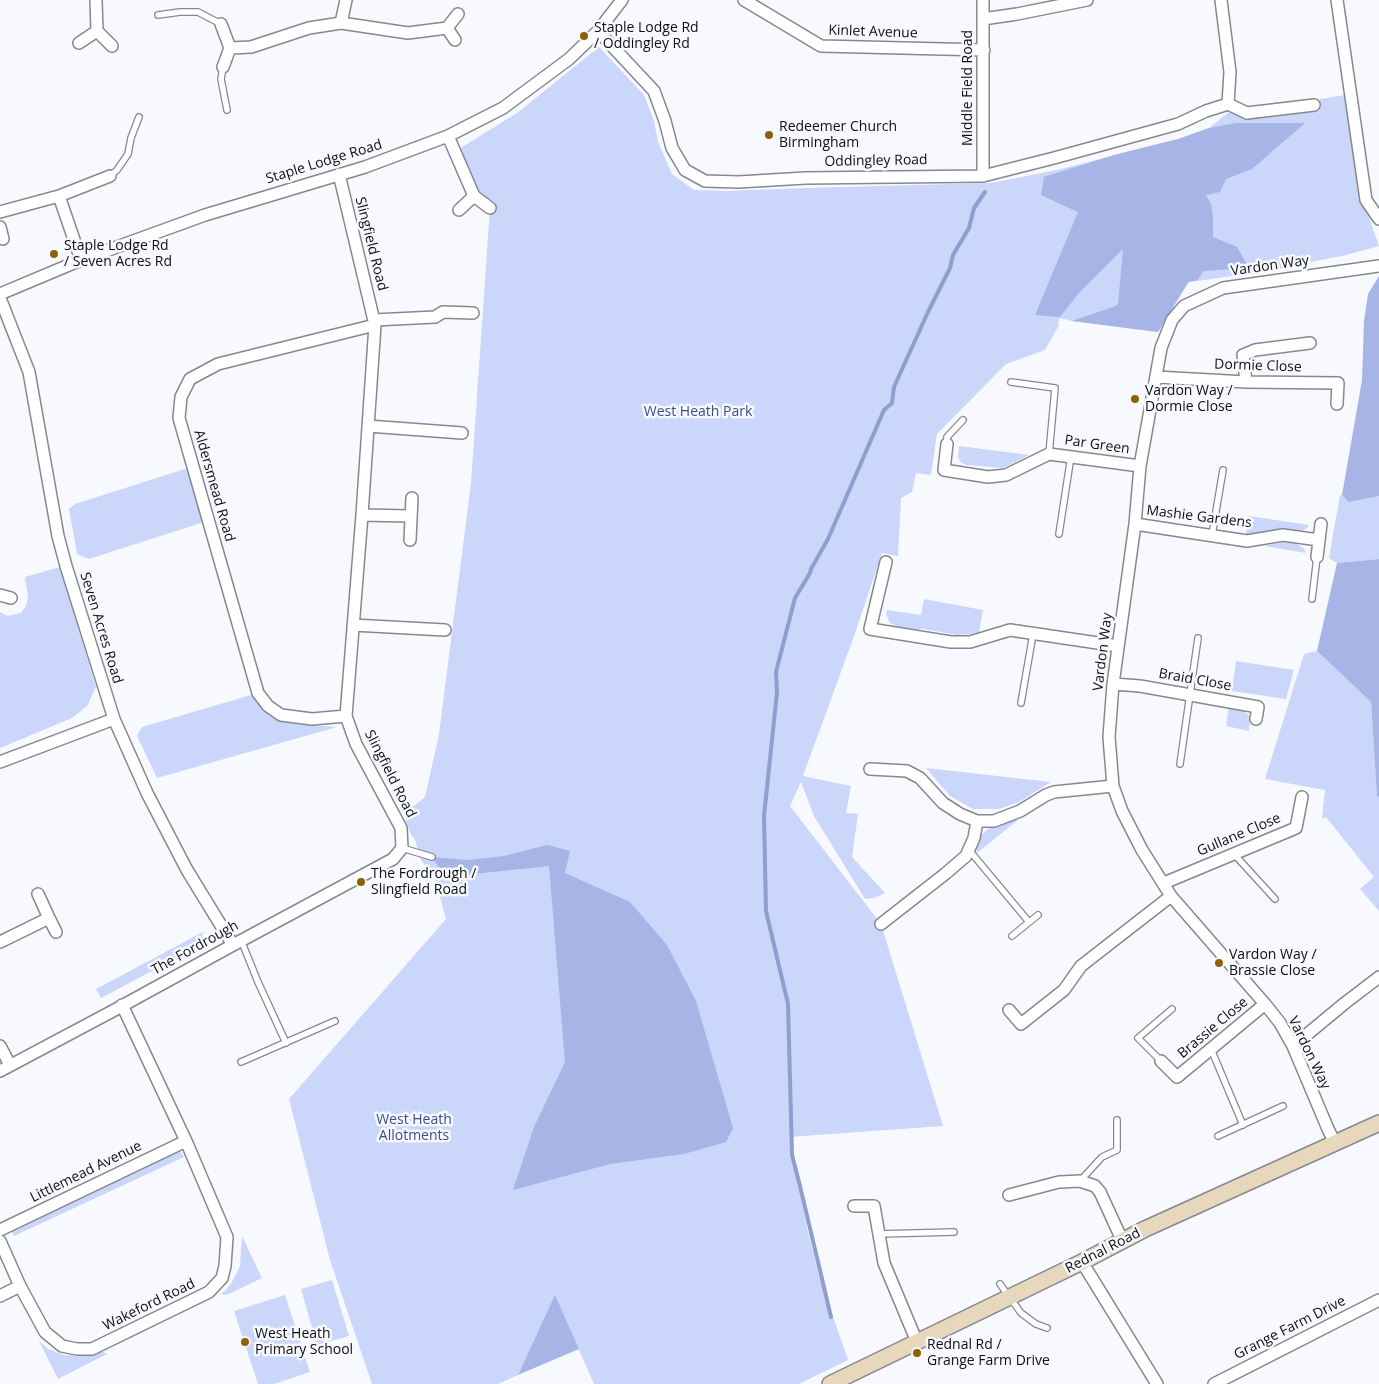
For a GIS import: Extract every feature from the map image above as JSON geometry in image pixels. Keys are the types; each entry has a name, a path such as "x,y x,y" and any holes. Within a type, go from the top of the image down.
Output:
{"street":[{"path":"96,0 97,31 112,46"},
{"path":"340,23 346,0"},
{"name":"Staple Lodge Road","path":"0,294 81,260 205,214 365,167 448,136 502,108 570,59 598,31 622,0"},
{"name":"Kinlet Avenue","path":"744,0 821,46 984,50"},
{"name":"Middle Field Road","path":"983,0 983,176"},
{"path":"983,19 1087,0"},
{"path":"1221,0 1230,72 1228,104 1247,113 1314,105"},
{"path":"1338,0 1366,200 1379,219"},
{"path":"230,48 251,47 309,28 340,23 408,33 447,28 458,14"},
{"path":"221,24 230,48 223,67"},
{"path":"447,28 455,40"},
{"path":"79,43 97,31"},
{"name":"Oddingley Road","path":"598,31 654,91 672,148 685,170 705,181 739,182 824,177 983,176 1178,124 1206,111 1228,104"},
{"path":"448,136 474,196 490,208"},
{"name":"Slingfield Road","path":"339,174 374,323 362,515 346,716 356,744 401,828 402,848"},
{"path":"0,212 59,196 110,176"},
{"path":"59,196 81,260"},
{"path":"459,210 474,196"},
{"path":"0,226 3,239"},
{"name":"Vardon Way","path":"1335,1143 1293,1046 1280,1023 1172,896 1142,850 1122,811 1113,786 1110,737 1118,646 1135,524 1140,466 1161,348 1172,320 1184,306 1223,288 1379,266"},
{"name":"Seven Acres Road","path":"0,298 29,372 58,536 114,719 147,792 188,870 237,942"},
{"path":"374,323 435,317 443,312 473,313"},
{"name":"Aldersmead Road","path":"346,716 312,719 281,716 268,706 258,693 179,418 181,397 190,378 218,364 374,323"},
{"path":"1246,382 1243,355 1255,350 1310,343"},
{"name":"Dormie Close","path":"1156,377 1246,382 1338,383 1337,404"},
{"path":"368,426 462,433"},
{"name":"Par Green","path":"946,444 944,470 988,477 1006,475 1049,454 1140,466"},
{"path":"410,540 412,498"},
{"path":"362,515 410,516"},
{"name":"Mashie Gardens","path":"1135,524 1247,541 1283,535 1319,540"},
{"path":"1316,557 1321,524"},
{"path":"886,562 870,629 951,642 970,642 1010,630 1118,646"},
{"path":"354,625 445,630"},
{"name":"Braid Close","path":"1114,684 1140,686 1258,707 1256,719"},
{"path":"0,762 114,719"},
{"path":"870,769 907,771 920,778 943,803 960,814 977,821 994,821 1020,811 1054,792 1113,786"},
{"name":"Gullane Close","path":"1164,883 1296,828 1302,797"},
{"path":"881,924 966,856 974,838 977,821"},
{"name":"The Fordrough","path":"5,1068 393,859 402,848"},
{"path":"38,894 56,932"},
{"path":"1009,1010 1021,1024 1064,990 1081,966 1172,896"},
{"path":"0,942 49,918"},
{"path":"1293,1046 1344,1003 1379,977"},
{"name":"Brassie Close","path":"1161,1061 1177,1077 1265,1004"},
{"name":"Wakeford Road","path":"0,1240 20,1286 45,1332 62,1346 77,1349 92,1349 209,1292 222,1278 225,1266 227,1237 186,1141 122,1005"},
{"path":"0,1046 5,1068"},
{"name":"Rednal Road","path":"832,1384 1123,1242 1145,1229 1379,1123"},
{"name":"Littlemead Avenue","path":"0,1230 186,1141"},
{"path":"1008,1196 1059,1182 1080,1181 1095,1186 1100,1192 1123,1242"},
{"path":"854,1206 874,1206 884,1264 917,1342"},
{"path":"1082,1262 1157,1384"},
{"path":"0,1296 20,1286"},
{"name":"Grange Farm Drive","path":"1214,1384 1379,1300"}],"lane":[{"path":"158,15 198,12 221,24"},
{"path":"223,67 221,79 227,110"},
{"path":"110,176 118,170 128,154 130,138 139,117"},
{"name":"Par Green","path":"1011,382 1054,388 1049,454"},
{"path":"946,444 947,437 963,420"},
{"path":"1059,534 1071,456"},
{"path":"1212,535 1223,470"},
{"path":"1312,599 1316,557"},
{"path":"1021,703 1034,634"},
{"path":"1180,764 1198,638"},
{"path":"402,848 432,857"},
{"path":"969,850 1029,922"},
{"path":"1234,854 1275,900"},
{"path":"1012,936 1038,915"},
{"path":"237,942 286,1043"},
{"name":"Brassie Close","path":"1161,1061 1138,1038 1172,1009"},
{"path":"241,1062 335,1021"},
{"path":"1211,1049 1243,1125"},
{"path":"1218,1136 1283,1106"},
{"path":"1080,1181 1102,1157 1118,1150 1117,1120"},
{"path":"879,1234 954,1232"},
{"path":"1000,1284 1021,1313 1036,1324 1047,1328"}],"green space":[{"name":"West Heath Park","path":"599,47 644,95 654,121 658,142 672,174 694,190 725,191 991,183 1057,170 1178,139 1209,128 1229,112 1245,119 1273,117 1319,110 1320,99 1345,95 1362,198 1379,246 1346,255 1262,272 1189,282 1158,332 1060,318 1059,325 1045,350 1006,364 937,434 931,475 916,473 912,492 901,498 898,556 882,553 803,776 851,786 846,813 858,814 852,857 885,893 874,898 865,899 814,816 801,782 790,806 881,924 943,1126 789,1137 819,1276 848,1360 799,1384 594,1384 555,1296 518,1375 498,1384 372,1384 330,1260 289,1099 446,919 435,879 421,860 404,814 425,797 439,734 471,483 490,208 494,202 478,193 459,149 517,113"},
{"path":"959,446 1029,455 1003,468 967,465 961,463 958,457"},
{"path":"188,468 204,522 89,559 77,554 69,509 75,504"},
{"path":"1340,495 1349,502 1379,496 1379,559 1337,563 1329,558"},
{"path":"1249,516 1309,525 1300,532 1245,538"},
{"path":"1285,542 1297,544 1306,553 1264,546"},
{"path":"60,567 96,687 87,706 72,718 0,748 0,612 8,616 21,613 26,606 28,597 25,577"},
{"path":"924,599 983,610 979,632 957,635 924,629 906,630 890,623 886,614 887,610 921,615"},
{"path":"1317,651 1371,702 1377,796 1379,796 1379,911 1360,889 1374,877 1326,817 1322,819 1325,790 1265,779 1304,654"},
{"path":"1236,661 1294,670 1286,699 1232,691"},
{"path":"251,695 267,712 295,724 337,727 157,778 137,736 142,727"},
{"path":"1229,707 1242,710 1248,715 1250,720 1249,731 1226,726"},
{"path":"926,768 1051,782 1019,802 999,809 973,809 950,796"},
{"path":"1018,820 977,853 976,845 980,836 998,822"},
{"path":"203,932 201,942 195,948 101,998 96,989"},
{"path":"178,1147 184,1157 14,1236 10,1227"},
{"path":"242,1236 262,1278 227,1295 221,1294 232,1282 240,1266"},
{"path":"332,1280 349,1336 317,1345 301,1289"},
{"path":"285,1295 310,1372 274,1384 258,1384 234,1311"},
{"path":"39,1341 48,1349 64,1355 83,1356 103,1352 107,1354 58,1379"}],"shaded area":[{"path":"1236,123 1305,123 1252,169 1226,179 1220,192 1206,195 1211,204 1213,237 1237,247 1249,268 1203,271 1198,280 1188,282 1158,332 1072,321 1118,304 1123,249 1079,293 1060,317 1035,315 1078,212 1041,195 1044,177 1114,155 1178,139 1209,128"},
{"path":"1379,276 1379,496 1349,502 1342,495 1362,380 1364,321 1368,294"},
{"path":"1379,559 1379,796 1377,797 1371,702 1317,651 1337,563"},
{"path":"547,845 570,851 565,873 630,902 667,945 696,1001 733,1128 726,1142 684,1154 610,1164 513,1190 534,1127 565,1062 549,866 445,877 432,857 467,860 504,856"},
{"path":"555,1295 579,1349 518,1375"}],"waterway":[{"path":"831,1317 792,1155 788,1004 766,911 764,816 777,692 776,672 795,598 828,539 884,410 892,403 894,387 950,268 953,255 969,228 974,208 985,192"}],"place":[{"name":"Staple Lodge Rd / Oddingley Rd","path":"584,36"},
{"name":"Redeemer Church Birmingham","path":"769,135"},
{"name":"Staple Lodge Rd / Seven Acres Rd","path":"54,254"},
{"name":"Vardon Way / Dormie Close","path":"1135,399"},
{"name":"The Fordrough / Slingfield Road","path":"361,882"},
{"name":"Vardon Way / Brassie Close","path":"1219,963"},
{"name":"West Heath Primary School","path":"245,1342"},
{"name":"Rednal Rd / Grange Farm Drive","path":"917,1353"}],"park label":[{"name":"West Heath Allotments","path":"414,1128"}]}
